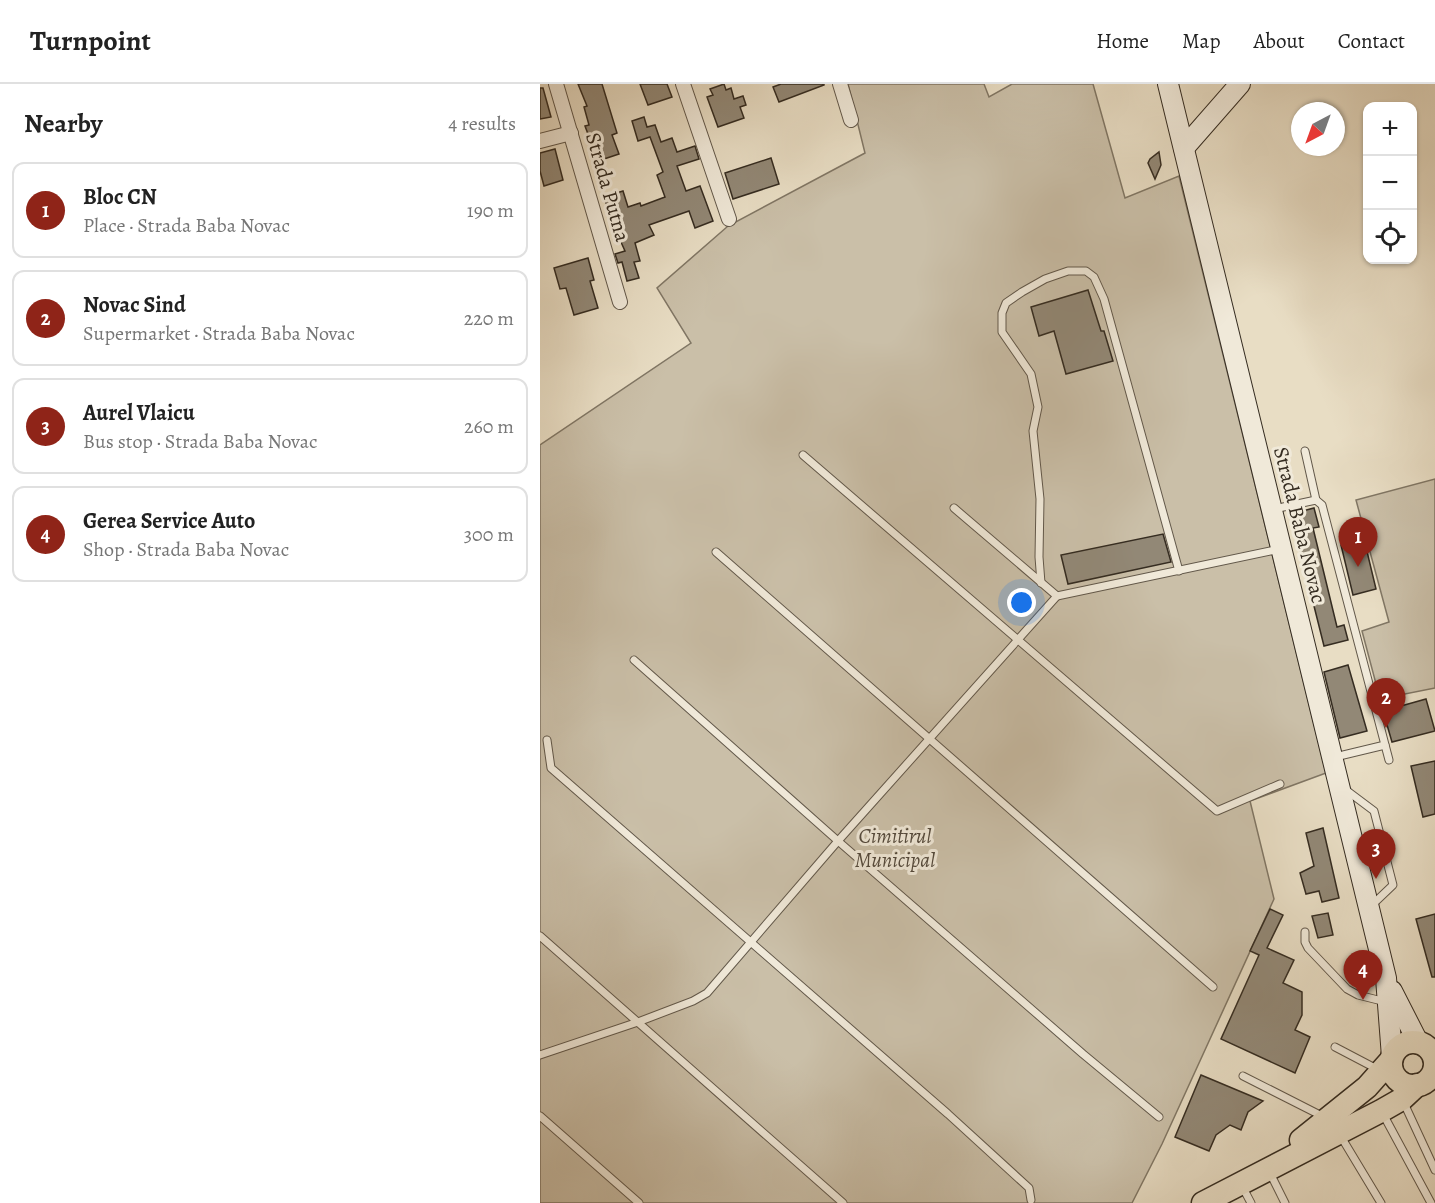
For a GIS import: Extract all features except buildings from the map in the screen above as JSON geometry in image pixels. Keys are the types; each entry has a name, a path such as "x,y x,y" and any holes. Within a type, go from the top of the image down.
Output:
{"main road":[{"name":"Strada Baba Novac","path":"1168,84 1386,978 1388,1063"},
{"path":"1184,148 1240,84"},
{"name":"Strada Baba Novac","path":"1386,978 1427,1046"},
{"path":"1203,1203 1243,1183 1334,1126 1382,1112 1422,1083 1435,1061 1427,1046 1405,1043 1395,1051 1388,1063 1334,1126"},
{"path":"1388,1063 1399,1080 1411,1086 1422,1083"}],"street":[{"name":"Strada Putna","path":"556,84 620,302"},
{"path":"683,84 729,219"},
{"path":"840,84 850,120"},
{"path":"540,141 571,133"}],"lane":[{"path":"1041,583 1038,557 1040,499 1033,431 1038,407 1031,374 1002,332 1002,313 1006,303 1022,292 1045,279 1068,271 1086,271 1094,277 1104,299 1179,571"},
{"path":"1305,451 1316,500 1323,505 1389,760"},
{"path":"803,455 1217,811 1280,784"},
{"path":"1272,510 1316,500"},
{"path":"954,508 1058,596"},
{"path":"540,1055 638,1022 693,1001 707,993 838,841 1058,596 1281,549"},
{"path":"716,552 1213,987"},
{"path":"634,660 838,841 1159,1117"},
{"path":"547,740 551,768 940,1107 1029,1188 1031,1200"},
{"path":"1332,757 1385,745"},
{"path":"1339,785 1374,812 1393,885 1369,908"},
{"path":"1305,932 1305,942 1308,948 1347,989 1358,995 1388,1003"},
{"path":"540,936 843,1203"},
{"path":"1335,1047 1388,1063"},
{"path":"1243,1076 1334,1126 1381,1203"},
{"path":"1422,1083 1435,1170"},
{"path":"1382,1112 1431,1203"},
{"path":"540,1116 639,1203"},
{"path":"1243,1183 1251,1203"},
{"path":"1243,1183 1285,1203"}],"green space":[{"name":"Cimitirul Municipal","path":"848,84 984,84 989,97 1012,84 1093,84 1125,198 1179,176 1326,773 1250,801 1274,899 1162,1144 1132,1203 540,1203 540,445 691,343 657,288 728,226 865,153"},
{"path":"1435,479 1435,688 1380,699 1362,631 1389,622 1356,500"}],"place":[{"name":"Bloc CN","path":"1358,567"},
{"name":"Novac Sind","path":"1386,728"},
{"name":"Aurel Vlaicu","path":"1376,879"},
{"name":"Gerea Service Auto","path":"1363,1000"}]}
